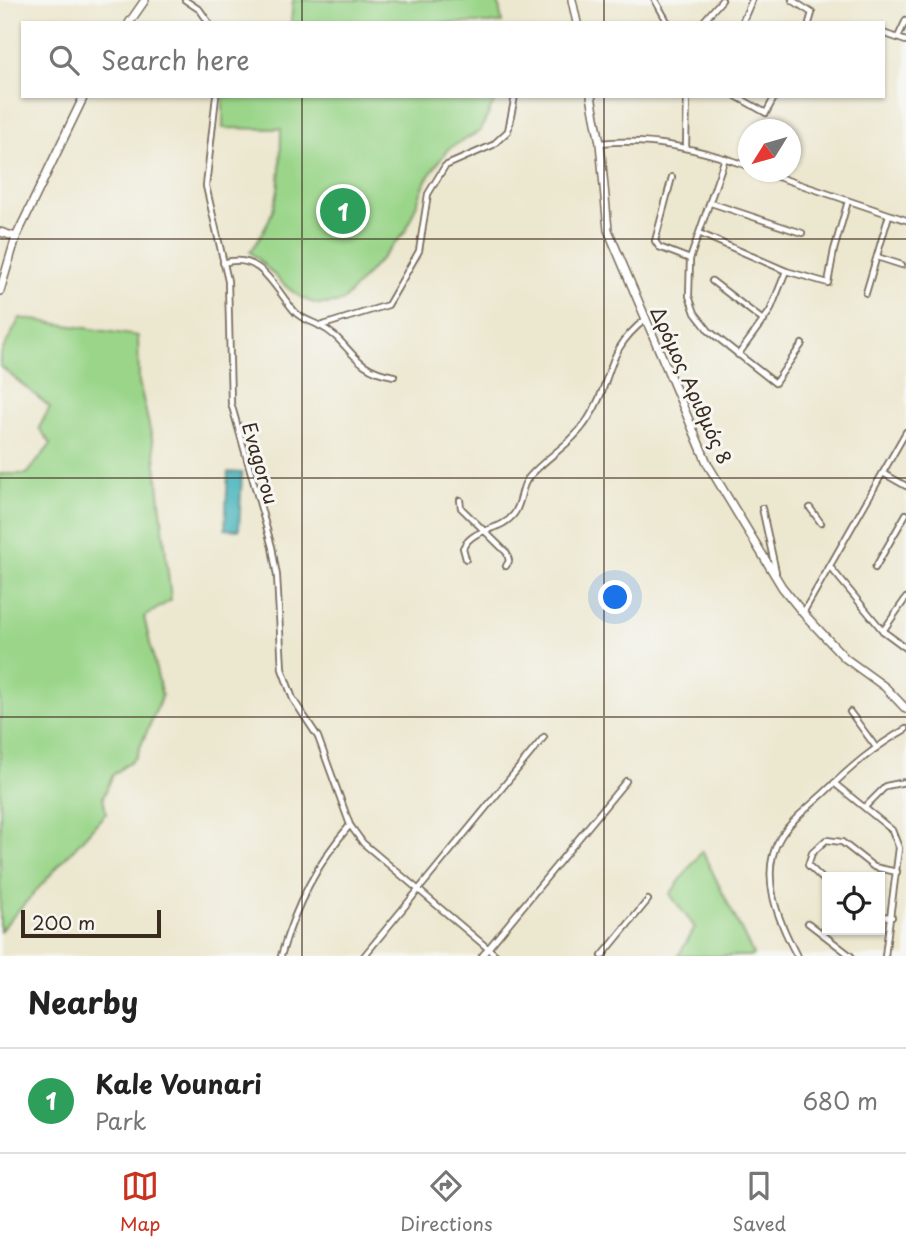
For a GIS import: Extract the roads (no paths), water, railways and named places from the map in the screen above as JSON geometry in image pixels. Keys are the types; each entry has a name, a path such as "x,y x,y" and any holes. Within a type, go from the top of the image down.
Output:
{"street":[{"path":"130,21 145,0"},
{"path":"185,0 200,10 208,21"},
{"path":"572,0 577,21"},
{"path":"655,0 667,21"},
{"path":"704,21 722,0"},
{"path":"743,21 752,0"},
{"path":"792,0 812,13 809,21"},
{"path":"898,37 906,20"},
{"path":"885,34 906,41"},
{"path":"0,291 16,237 83,98"},
{"name":"Evagorou","path":"216,98 206,186 230,307 233,417 272,547 277,576 282,669 293,699 318,737 350,825"},
{"path":"320,326 388,305 419,251 428,194 445,166 493,145 508,131 514,98"},
{"name":"Δρόμος Αριθμός 8","path":"591,98 600,143 608,230 708,465 775,576 803,613 845,658 905,708"},
{"path":"686,147 687,98"},
{"path":"740,98 766,113 774,98"},
{"path":"600,143 634,139 686,147 738,163"},
{"path":"725,158 701,234 690,259 689,296 695,313 709,331 775,383 802,344"},
{"path":"672,177 655,241 659,247 690,259"},
{"path":"792,182 906,220"},
{"path":"701,234 786,271 828,283 835,245 848,201"},
{"path":"711,203 802,233"},
{"path":"866,293 889,215"},
{"path":"0,232 16,237"},
{"path":"877,257 902,265"},
{"path":"223,263 239,259 257,266 273,281 295,312 320,326 369,370 394,376"},
{"path":"738,355 764,321 786,271"},
{"path":"712,281 764,321"},
{"path":"466,559 464,545 483,530 497,527 512,517 520,504 528,478 584,426 594,409 620,343 646,319"},
{"path":"803,613 906,432"},
{"path":"883,473 906,486"},
{"path":"460,500 461,508 491,535 507,554 509,558 506,566"},
{"path":"762,508 775,576"},
{"path":"810,508 821,523"},
{"path":"875,568 906,514"},
{"path":"831,568 883,631 906,648"},
{"path":"883,631 906,598"},
{"path":"850,712 875,746"},
{"path":"797,956 783,930 772,893 771,862 779,839 791,824 875,746 906,729"},
{"path":"364,956 544,737"},
{"path":"482,956 626,781"},
{"path":"866,806 886,786 905,782"},
{"path":"834,783 866,806 892,830 899,848 885,956"},
{"path":"281,956 304,893 327,852 350,825 363,843 497,956"},
{"path":"822,878 808,865 812,853 826,840 842,842 874,867 897,872"},
{"path":"602,956 648,900"},
{"path":"885,916 892,917"},
{"path":"808,923 851,956"}],"water":[{"path":"228,472 242,473 239,530 225,529"}],"place":[{"name":"Kale Vounari","path":"343,211"}]}
